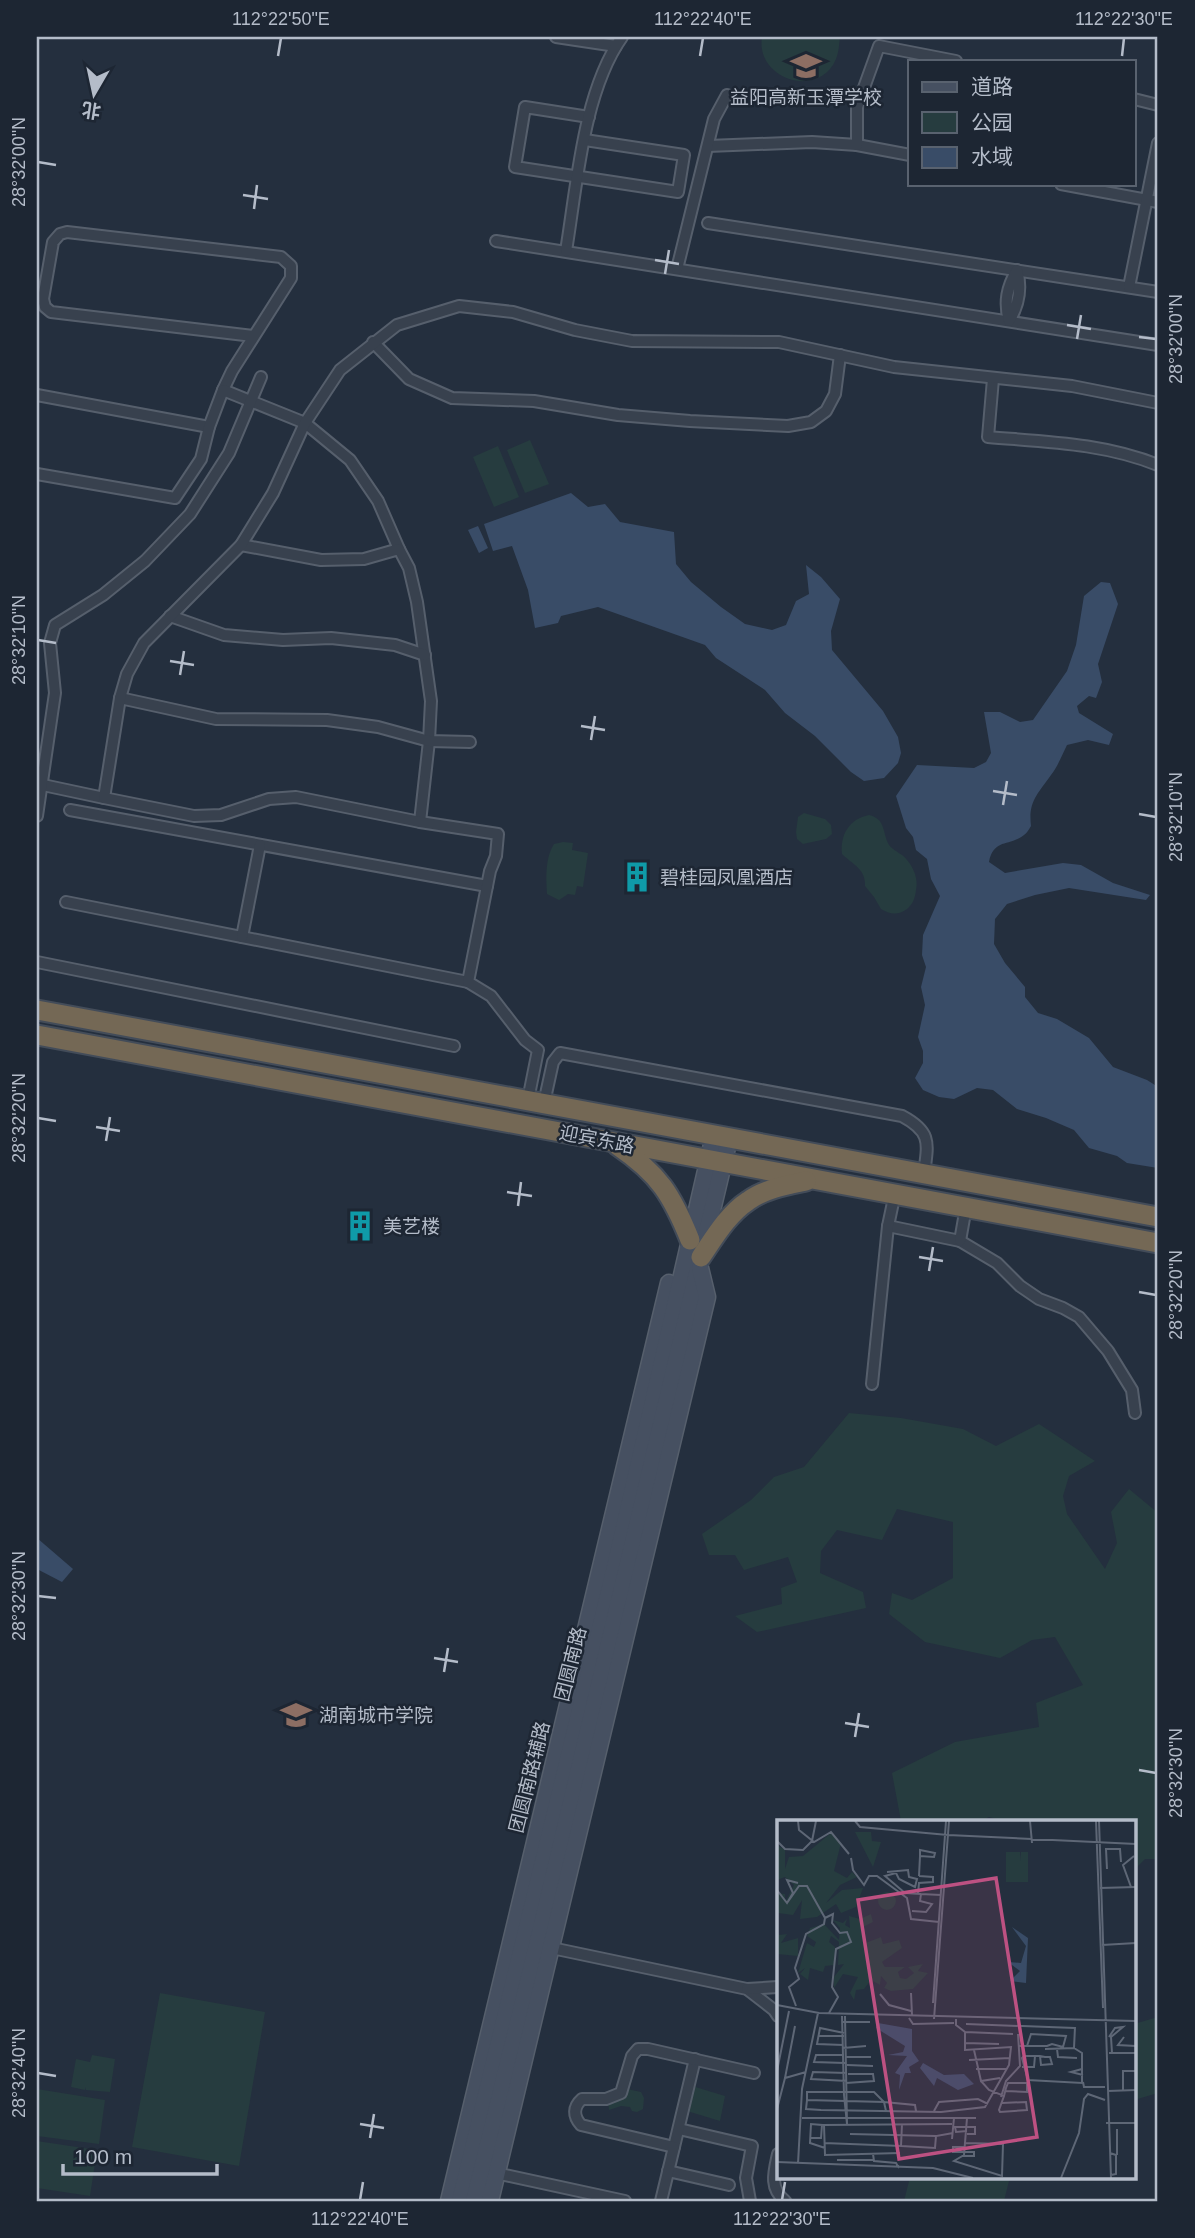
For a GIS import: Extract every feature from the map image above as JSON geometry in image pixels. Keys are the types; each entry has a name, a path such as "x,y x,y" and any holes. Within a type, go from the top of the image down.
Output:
{"highway":[{"name":"迎宾东路","path":"37,1010 1158,1217"},
{"name":"迎宾东路","path":"37,1035 1158,1242"},
{"path":"611,1141 643,1163 665,1187 695,1253 747,1201 779,1187 815,1179"}],"main road":[{"name":"团圆南路","path":"474,2201 489,2171 544,1946 721,1137"},
{"name":"团圆南路辅路","path":"449,2201 677,1253 695,1253"},
{"name":"团圆南路","path":"460,2201 607,1598 695,1253"},
{"path":"489,2171 490,2201"}],"street":[{"path":"556,37 619,41 593,99 566,251"},
{"path":"857,145 857,107 879,46 951,60"},
{"path":"677,269 714,119 727,96"},
{"path":"1136,100 1158,105"},
{"path":"585,140 684,155 678,191 515,167 525,107 589,117"},
{"path":"708,146 811,142 857,145 908,155"},
{"path":"1129,287 1153,201 1158,143"},
{"path":"1072,186 1153,201"},
{"path":"708,223 1158,292"},
{"path":"37,474 175,498 201,459 209,426 232,370 291,278 291,266 281,257 66,232 60,234 53,242 43,299 45,307 51,312 253,336"},
{"path":"496,240 1158,345"},
{"path":"1009,321 1016,309 1021,284 1017,270"},
{"path":"104,798 120,698 127,674 144,643 241,545 273,493 305,423 340,370 397,325 459,306 513,312 575,330 632,341 779,342 894,367 1072,386 1158,403"},
{"path":"373,342 409,379 452,398 534,401 618,415 788,426 811,422 826,411 835,394 840,355"},
{"path":"37,816 38,797 43,785 41,761 55,693 50,643 55,625 103,595 145,561 190,514 229,453 261,377"},
{"path":"993,379 988,437 1096,446 1136,456 1158,465"},
{"path":"223,390 305,423 350,460 378,501 409,568 431,701 420,822"},
{"path":"37,396 209,426"},
{"path":"241,545 321,560 364,559 399,549"},
{"path":"170,616 224,635 283,640 331,638 395,645 425,655"},
{"path":"120,698 216,719 327,720 378,727 429,741 470,742"},
{"path":"43,785 194,816 221,815 269,799 296,797 420,822 498,834 496,856 487,886 468,982"},
{"path":"70,810 487,886"},
{"path":"242,937 260,845"},
{"path":"66,902 468,982 491,996 525,1040 538,1050 536,1102"},
{"path":"37,962 454,1046"},
{"path":"536,1102 553,1062 560,1053 589,1057 902,1116 919,1125 928,1144 924,1174"},
{"path":"872,1384 888,1226 895,1193"},
{"path":"960,1241 966,1207"},
{"path":"888,1226 960,1241 997,1263 1020,1286 1039,1299 1079,1317 1108,1352 1132,1390 1135,1413"},
{"path":"544,1946 747,1989 777,1987"},
{"path":"747,1989 777,2014"},
{"path":"674,2147 581,2125 576,2119 575,2111 582,2099 606,2099 621,2093 632,2056 638,2049 754,2073"},
{"path":"661,2201 695,2059"},
{"path":"679,2129 752,2146 746,2178 750,2201"},
{"path":"777,2163 773,2180 778,2195 785,2201"},
{"path":"489,2171 625,2201"},
{"path":"668,2171 729,2185"}],"green space":[{"path":"762,37 840,37 836,59 828,72 816,79 803,81 790,79 768,64 762,52"},
{"path":"530,440 549,484 525,493 507,450"},
{"path":"498,446 519,497 494,507 473,457"},
{"path":"804,813 825,819 831,825 832,834 826,839 803,844 797,839 796,832 798,817"},
{"path":"869,815 881,823 889,845 906,858 916,876 913,901 900,913 881,909 865,886 861,871 842,854 847,829 856,820"},
{"path":"573,843 572,850 588,853 583,887 577,886 575,895 568,894 559,900 547,894 547,868 554,844"},
{"path":"849,1413 901,1418 963,1429 996,1446 1039,1424 1095,1461 1069,1476 1063,1496 1067,1514 1105,1569 1117,1543 1111,1512 1129,1489 1158,1513 1158,1859 1145,1859 1136,1868 1136,1820 1000,1820 989,1817 983,1820 901,1820 892,1773 955,1742 1039,1727 1036,1703 1083,1685 1055,1637 1032,1640 1000,1658 925,1642 889,1614 892,1593 912,1600 953,1578 953,1522 897,1509 882,1540 837,1530 821,1551 820,1573 863,1592 866,1608 757,1632 735,1616 782,1604 781,1588 797,1582 788,1557 744,1570 735,1555 709,1555 702,1534 751,1500 774,1477 804,1467"},
{"path":"160,1993 265,2012 239,2166 132,2147"},
{"path":"1158,2017 1158,2093 1136,2099 1136,2023"},
{"path":"92,2055 115,2059 110,2092 71,2087 76,2059 90,2062"},
{"path":"692,2086 725,2096 720,2121 687,2111"},
{"path":"37,2089 105,2100 99,2144 37,2136"},
{"path":"627,2089 641,2092 644,2098 643,2109 637,2112 630,2107 621,2106 609,2110 608,2102 618,2100"},
{"path":"37,2141 97,2150 90,2196 37,2188"},
{"path":"910,2178 1010,2178 1004,2201 904,2201"}],"water":[{"path":"571,493 588,507 605,504 620,522 674,532 676,564 691,582 745,624 772,630 786,625 796,601 809,594 806,565 821,577 840,599 831,631 832,650 883,711 898,737 901,753 898,763 884,778 864,781 851,772 815,736 785,713 765,690 716,658 705,645 598,607 561,616 558,623 535,628 528,590 512,546 493,551 484,524"},
{"path":"478,526 488,548 479,553 468,530"},
{"path":"1101,582 1110,583 1118,604 1098,664 1102,682 1096,698 1089,696 1077,706 1079,713 1113,734 1109,745 1088,740 1067,745 1056,768 1035,798 1028,831 1018,839 994,849 989,862 1005,873 1063,863 1081,865 1113,883 1150,895 1146,900 1069,888 1035,895 1007,904 995,919 994,944 1005,963 1025,987 1025,997 1038,1013 1057,1019 1089,1038 1113,1067 1158,1087 1158,1168 1127,1163 1117,1156 1089,1148 1074,1130 1017,1109 993,1090 977,1088 954,1099 939,1097 923,1090 915,1078 923,1063 923,1051 918,1037 925,1005 921,987 926,967 922,955 923,935 940,896 931,879 927,859 916,850 913,837 906,828 896,796 917,765 974,768 986,762 991,753 984,712 1000,712 1020,722 1033,720 1067,671 1076,645 1084,596"},
{"path":"37,1538 73,1569 62,1582 37,1569"}],"place":[{"name":"益阳高新玉潭学校","path":"806,66"},
{"name":"碧桂园凤凰酒店","path":"637,877"},
{"name":"美艺楼","path":"360,1226"},
{"name":"湖南城市学院","path":"296,1715"}]}
